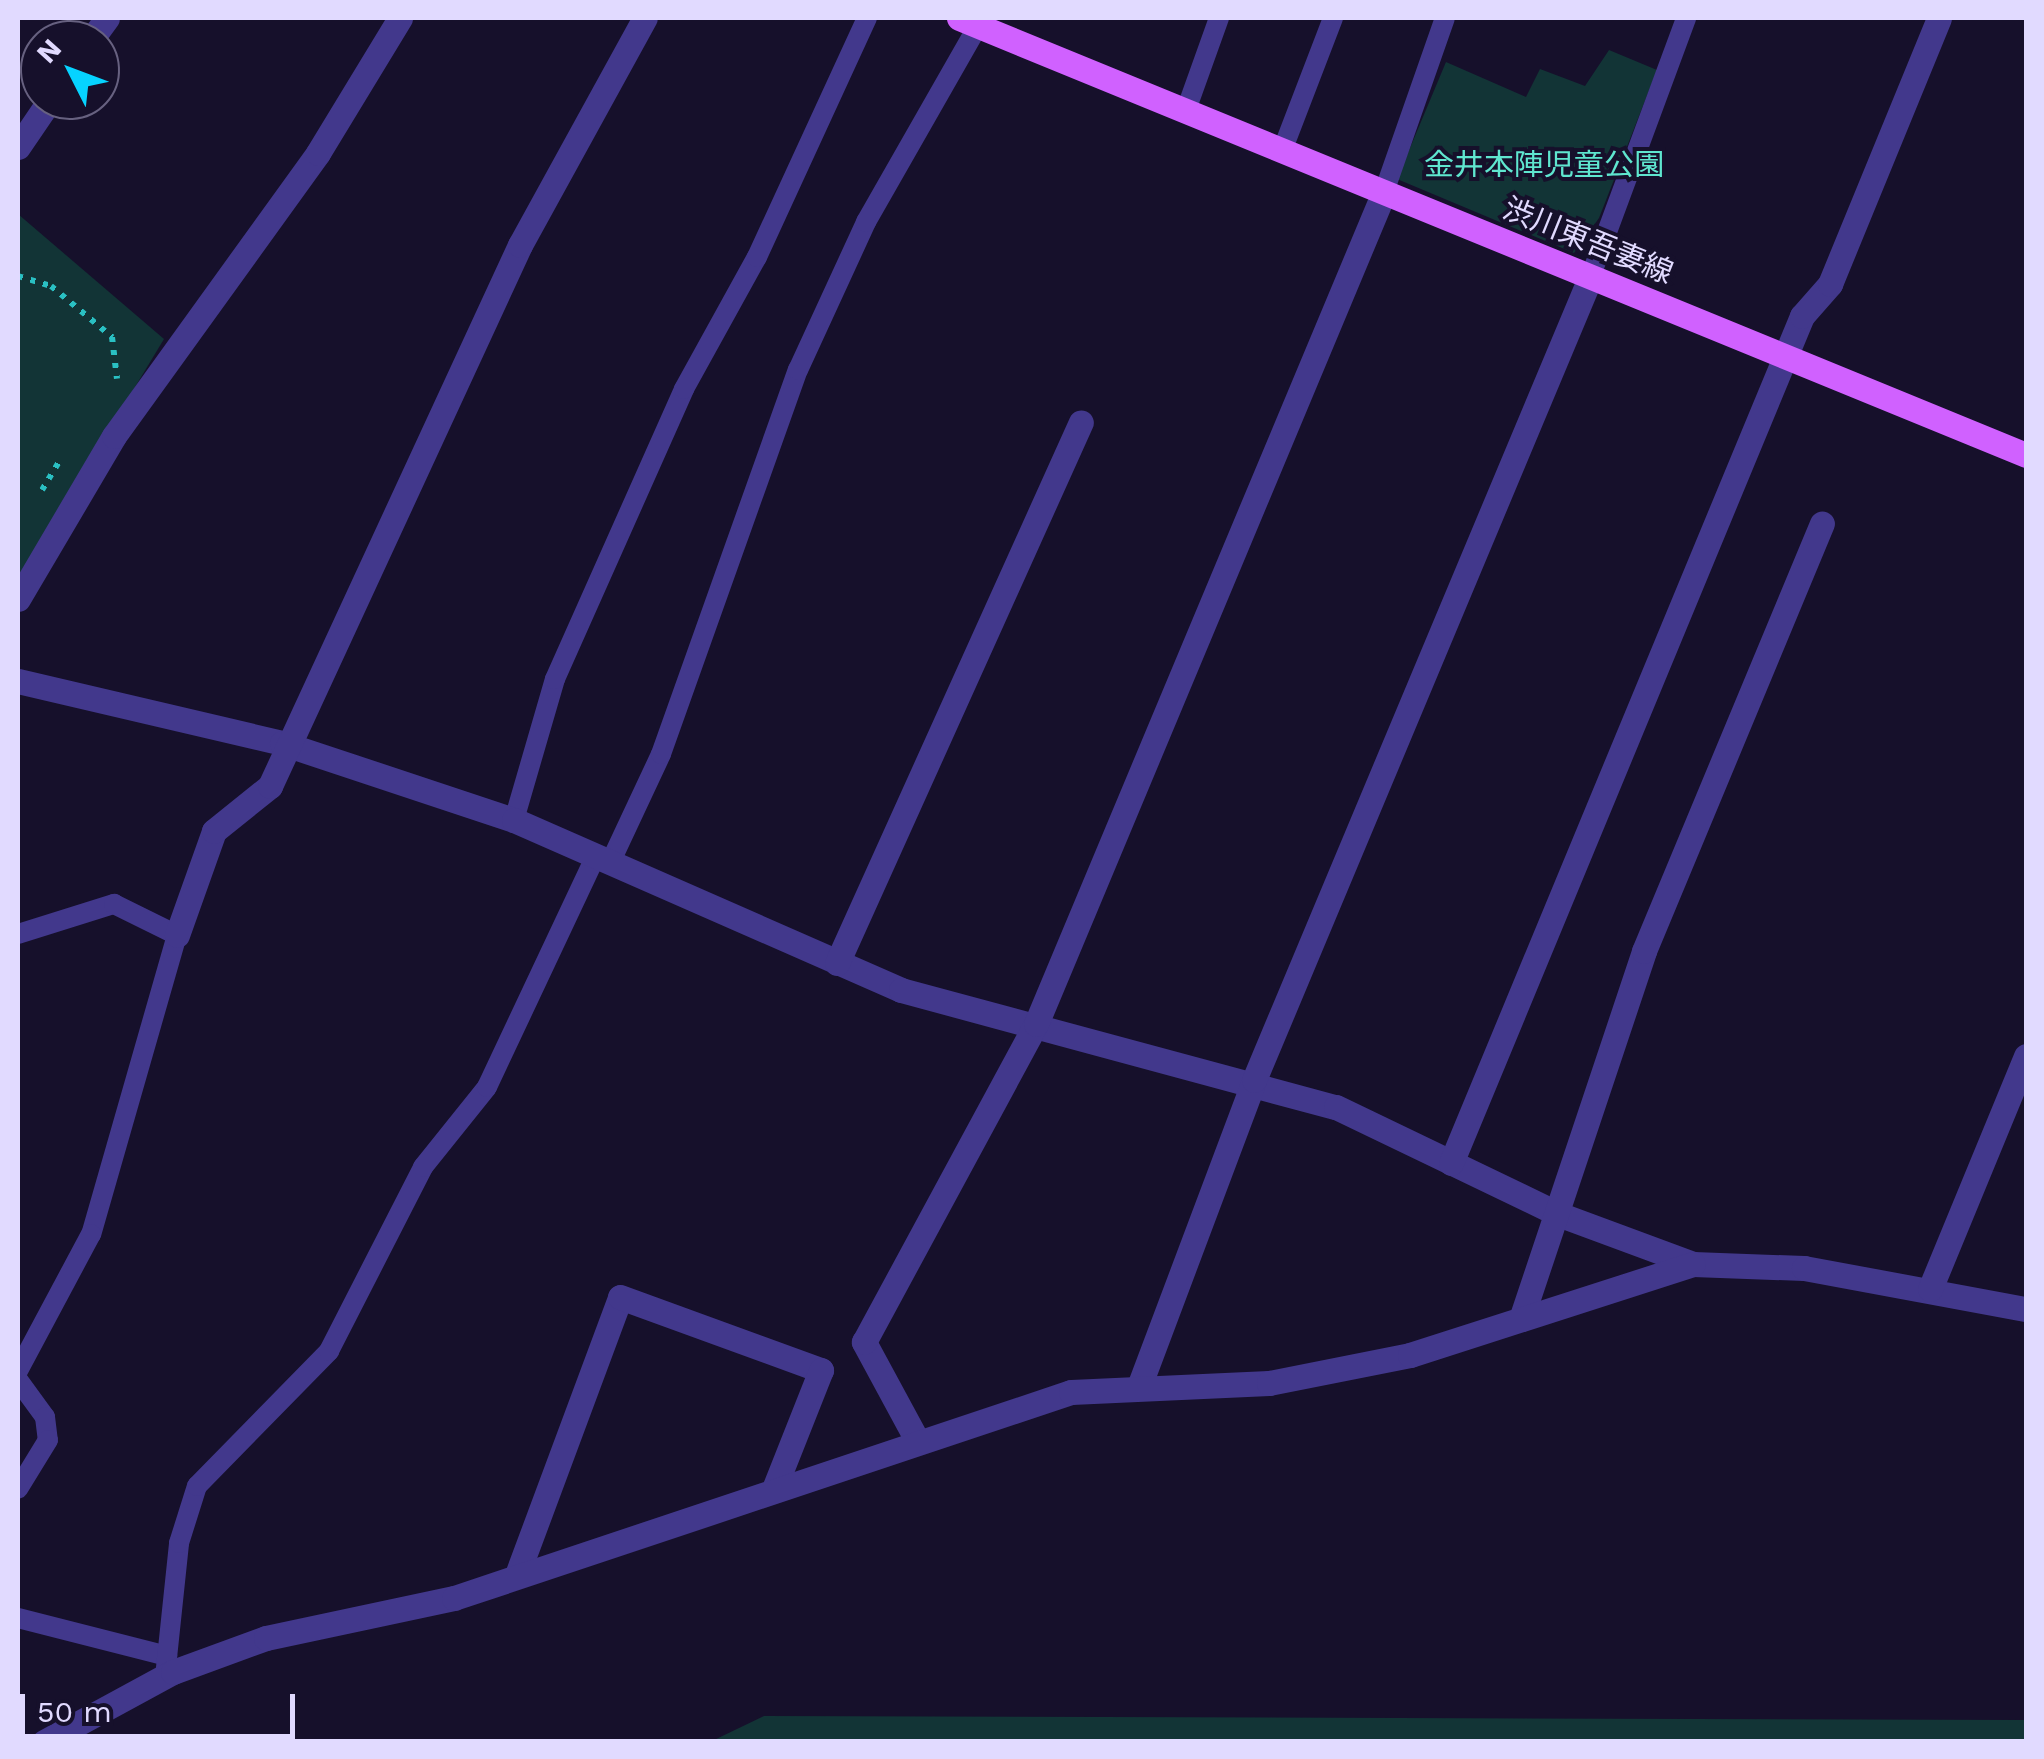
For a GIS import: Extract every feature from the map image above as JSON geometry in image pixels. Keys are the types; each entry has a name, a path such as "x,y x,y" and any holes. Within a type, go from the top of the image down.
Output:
{"main road":[{"name":"渋川東吾妻線","path":"985,24 1185,113 2026,455"}],"street":[{"path":"18,598 114,436 318,153 400,18"},
{"path":"178,936 214,832 270,786 282,743 520,245 645,18"},
{"path":"1451,1162 1802,316 1830,284 1939,18"},
{"path":"18,148 37,120"},
{"path":"918,1442 864,1342 1036,1024 1384,192"},
{"path":"1140,1384 1254,1080 1590,278"},
{"path":"837,963 1082,422"},
{"path":"1521,1319 1644,951 1822,524"},
{"path":"18,681 282,743 514,820 837,963 1036,1024 1254,1080 1451,1162 1558,1214 1692,1264 1804,1268 2026,1310"},
{"path":"1930,1290 2026,1056"},
{"path":"44,1742 166,1666 266,1638 454,1598 518,1572 1071,1392 1140,1384 1269,1382 1410,1355 1692,1264"},
{"path":"518,1572 620,1297 821,1370 774,1489"}],"lane":[{"path":"514,820 562,661 866,18"},
{"path":"1185,113 1220,18"},
{"path":"1282,151 1333,18"},
{"path":"1384,192 1445,18"},
{"path":"1590,278 1686,18"},
{"path":"18,1618 166,1666 179,1543 197,1486 329,1351 423,1167 487,1088 661,754 798,370 866,222 985,24"},
{"path":"18,934 114,904 178,936 91,1234 18,1371"},
{"path":"18,1380 46,1417 48,1440 18,1489"}],"path":[{"path":"18,276 50,286 112,337 120,357 112,390"},
{"path":"35,503 72,444"}],"green space":[{"name":"金井本陣児童公園","path":"1609,50 1657,70 1599,218 1574,253 1397,179 1446,62 1526,97 1540,69 1585,86"},
{"path":"18,214 164,339 18,581"},
{"path":"764,1716 2026,1720 2026,1741 712,1741"}]}
